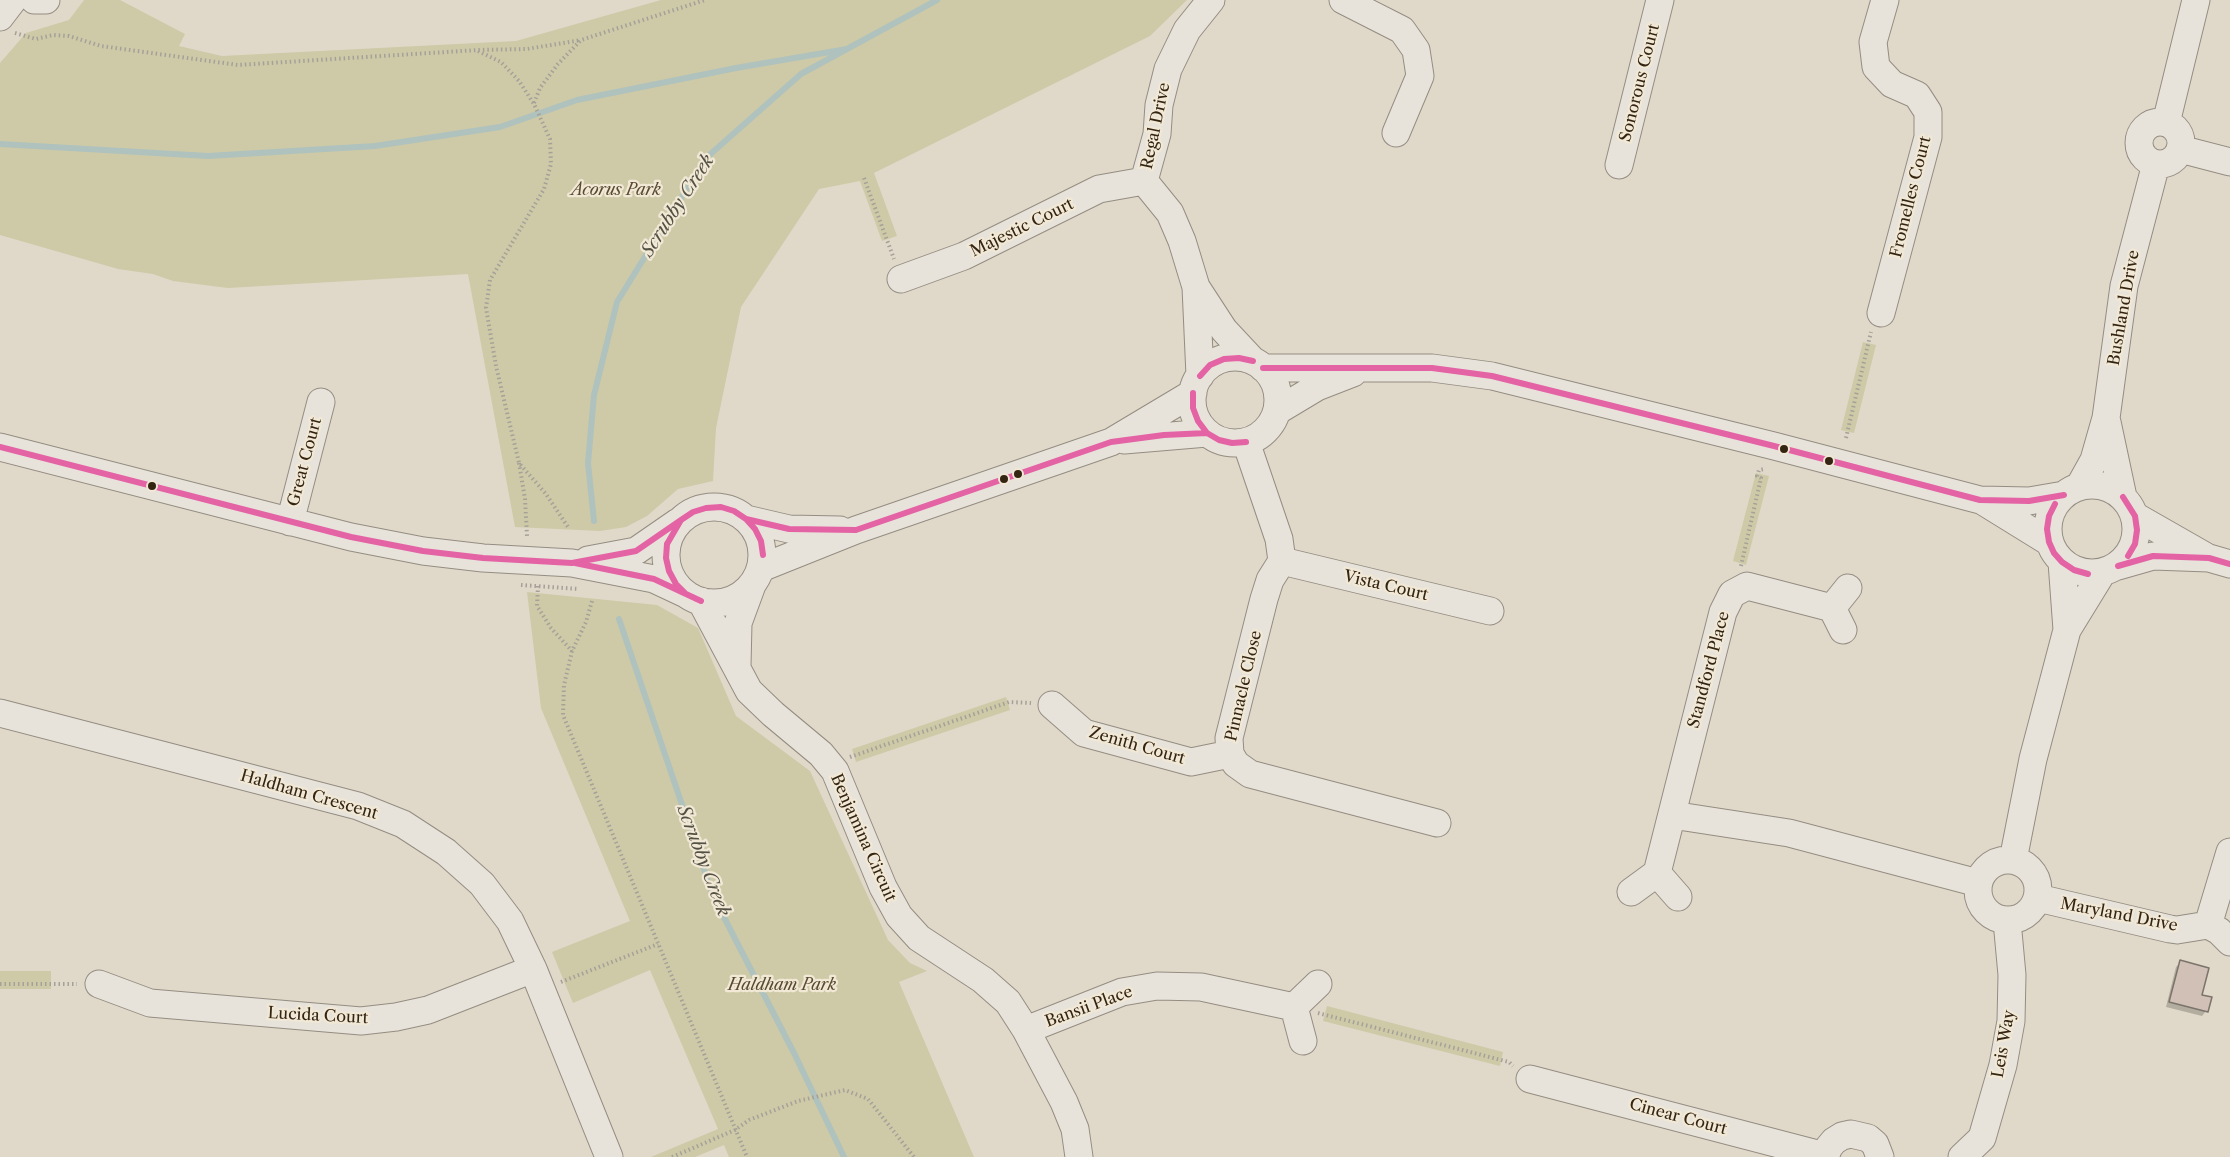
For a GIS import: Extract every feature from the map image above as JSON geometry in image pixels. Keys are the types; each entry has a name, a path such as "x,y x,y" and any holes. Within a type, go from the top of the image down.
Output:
{"street":[{"path":"4,29 13,0"},
{"path":"34,0 46,0"},
{"name":"Regal Drive","path":"1211,0 1187,30 1168,69 1159,105 1156,134 1144,181 1170,213 1182,241 1196,287 1224,330 1258,364"},
{"path":"1343,0 1402,30 1416,50 1420,76 1396,133"},
{"name":"Sonorous Court","path":"1619,165 1660,0"},
{"name":"Fromelles Court","path":"1881,313 1928,137 1928,112 1917,95 1892,84 1876,68 1873,42 1885,0"},
{"path":"2166,123 2196,0"},
{"path":"2158,122 2166,123 2178,133 2180,148 2171,161 2156,164 2148,161 2142,155 2139,138 2149,125 2158,122"},
{"path":"2180,148 2230,162"},
{"name":"Bushland Drive","path":"2072,491 2094,460 2106,418 2124,286 2156,164"},
{"name":"Majestic Court","path":"901,279 964,256 1099,189 1144,181"},
{"name":"Regal Drive","path":"1196,287 1196,384"},
{"path":"1111,442 1196,384 1210,365 1224,359 1239,358 1258,364 1432,368 1492,376 1980,500 2029,501 2091,485 2103,486 2129,507 2219,561"},
{"path":"1196,384 1193,408 1198,422 1207,433 1219,440 1232,443 1246,442 1266,431 1277,411 1276,387 1271,376 1258,364"},
{"path":"1277,411 1317,387 1368,368"},
{"name":"Great Court","path":"290,522 321,402"},
{"name":"Bushland Drive","path":"2106,418 2129,507"},
{"path":"756,577 856,530 1111,442 1164,435 1207,433"},
{"path":"1246,442 1279,539 1282,561"},
{"path":"0,447 351,537 423,551 483,558 539,574 572,563 636,551 693,512 706,507 721,507 734,511 746,519 755,529 761,541 763,555 756,577 741,595 729,601 715,603 693,597 654,579 572,563"},
{"path":"2067,630 2056,552 2048,529 2049,516 2055,504 2072,491"},
{"path":"1980,500 2081,572 2110,570 2152,556 2219,561"},
{"path":"2013,860 2033,759 2067,630 2110,570 2128,556 2135,544 2137,530 2129,507"},
{"path":"746,519 789,529 856,530"},
{"path":"681,520 667,544 666,558 669,572 676,584 693,597"},
{"name":"Vista Court","path":"1282,561 1490,611"},
{"name":"Pinnacle Close","path":"1282,561 1270,580 1264,599 1229,738 1230,754 1236,764 1250,774 1437,824"},
{"name":"Benjamina Circuit","path":"737,666 738,623 756,577"},
{"path":"1747,586 1841,609"},
{"name":"Standford Place","path":"1657,873 1723,612 1732,594 1747,586"},
{"name":"Benjamina Circuit","path":"693,597 737,666 749,691 821,754 835,771 883,887 898,916 919,938 983,980 1008,1002 1026,1030 1064,1102 1075,1129 1079,1157"},
{"name":"Zenith Court","path":"1052,705 1084,733 1191,762 1230,754"},
{"name":"Haldham Crescent","path":"0,713 358,806 403,824 446,852 482,884 510,921 537,980 609,1157"},
{"path":"1672,814 1789,833 1978,883"},
{"path":"2230,852 2208,924 2230,942"},
{"path":"2002,860 2013,860 2025,864 2034,873 2039,885 2038,898 2026,915 2007,921 1994,917 1983,908 1978,896 1978,883 1983,872 1991,864 2002,860"},
{"path":"1631,892 1657,873 1677,897"},
{"name":"Maryland Drive","path":"2038,898 2170,929 2208,924"},
{"name":"Leis Way","path":"1962,1157 1982,1138 2003,1065 2011,1021 2012,975 2007,921"},
{"name":"Lucida Court","path":"99,984 150,1004 361,1021 428,1010 537,980"},
{"path":"1303,1041 1294,1007 1318,984"},
{"name":"Bansii Place","path":"1026,1030 1122,992 1157,986 1201,987 1294,1007"},
{"name":"Cinear Court","path":"1530,1079 1825,1156"},
{"path":"1825,1156 1834,1141 1851,1134 1868,1138 1875,1144 1880,1157"}],"path":[{"path":"4,29 36,39 53,35 69,36 101,46 238,65 527,49 581,40 705,0"},
{"path":"534,104 540,88 558,64 581,40"},
{"path":"478,50 501,62 519,81 534,104 550,139 551,164 544,189 490,280 486,308 495,366 519,463 527,536"},
{"path":"864,178 901,279"},
{"path":"1846,438 1872,330 1881,313"},
{"path":"1747,586 1740,563 1761,478 1757,476 1759,470 1763,468 1768,470 1774,446"},
{"path":"519,463 546,494 568,527"},
{"path":"520,585 539,574"},
{"path":"539,574 580,589"},
{"path":"539,574 537,606 551,628 572,651"},
{"path":"591,601 586,622 572,651 564,685 563,715 747,1157"},
{"path":"851,764 848,758 1009,702 1052,705"},
{"path":"537,980 658,944"},
{"path":"0,984 99,984"},
{"path":"1294,1007 1509,1062 1530,1079"},
{"path":"672,1157 735,1130 749,1120 798,1101 845,1090 868,1099 914,1157"}],"green space":[{"name":"Acorus Park","path":"84,0 120,0 185,34 179,46 222,56 516,41 661,0 1187,0 1150,36 874,173 897,236 882,241 860,181 819,189 741,307 716,428 713,481 678,489 647,516 626,527 600,531 515,527 468,274 228,288 173,281 153,274 118,269 0,235 0,63 26,33 69,20"},
{"path":"1863,342 1876,345 1854,433 1841,430"},
{"path":"1756,473 1769,476 1746,565 1733,561"},
{"name":"Haldham Park","path":"527,592 657,605 698,628 736,716 810,771 888,940 910,963 927,971 899,982 974,1157 729,1157 724,1145 695,1157 651,1157 718,1129 650,970 573,1003 552,952 630,921 541,708"},
{"path":"1006,697 1010,710 856,762 852,749"},
{"path":"0,971 51,971 51,989 0,989"},
{"path":"1327,1006 1503,1052 1500,1066 1323,1021"}],"building":[{"path":"2180,960 2209,968 2202,995 2212,997 2208,1012 2169,1002"}],"waterway":[{"name":"Scrubby Creek","path":"594,521 588,463 594,395 617,302 706,158 801,74 937,0"},
{"path":"0,144 208,156 375,146 500,127 577,100 736,68 847,49"},
{"name":"Scrubby Creek","path":"619,619 713,896 794,1053 844,1157"}],"transit line":[{"path":"1200,376 1210,365 1224,359 1239,358 1253,361"},
{"path":"1263,368 1432,368 1492,376 1980,500 2029,501 2064,495"},
{"path":"1193,393 1193,408 1198,421 1207,433 1219,440 1232,443 1246,442"},
{"path":"746,519 789,529 856,530 1111,442 1164,435 1207,433"},
{"path":"0,447 351,537 423,551 483,558 572,563 636,551 681,520"},
{"path":"2123,497 2135,516 2137,530 2135,544 2128,556"},
{"path":"2055,504 2049,516 2047,529 2054,553 2074,570 2088,574"},
{"path":"667,544 681,520 693,512 721,507 734,511 755,529 761,541 763,555"},
{"path":"667,544 666,558 669,571 676,584 686,594 701,601"},
{"path":"2118,566 2153,556 2209,558 2230,564"},
{"path":"575,563 654,579 686,594"}]}
